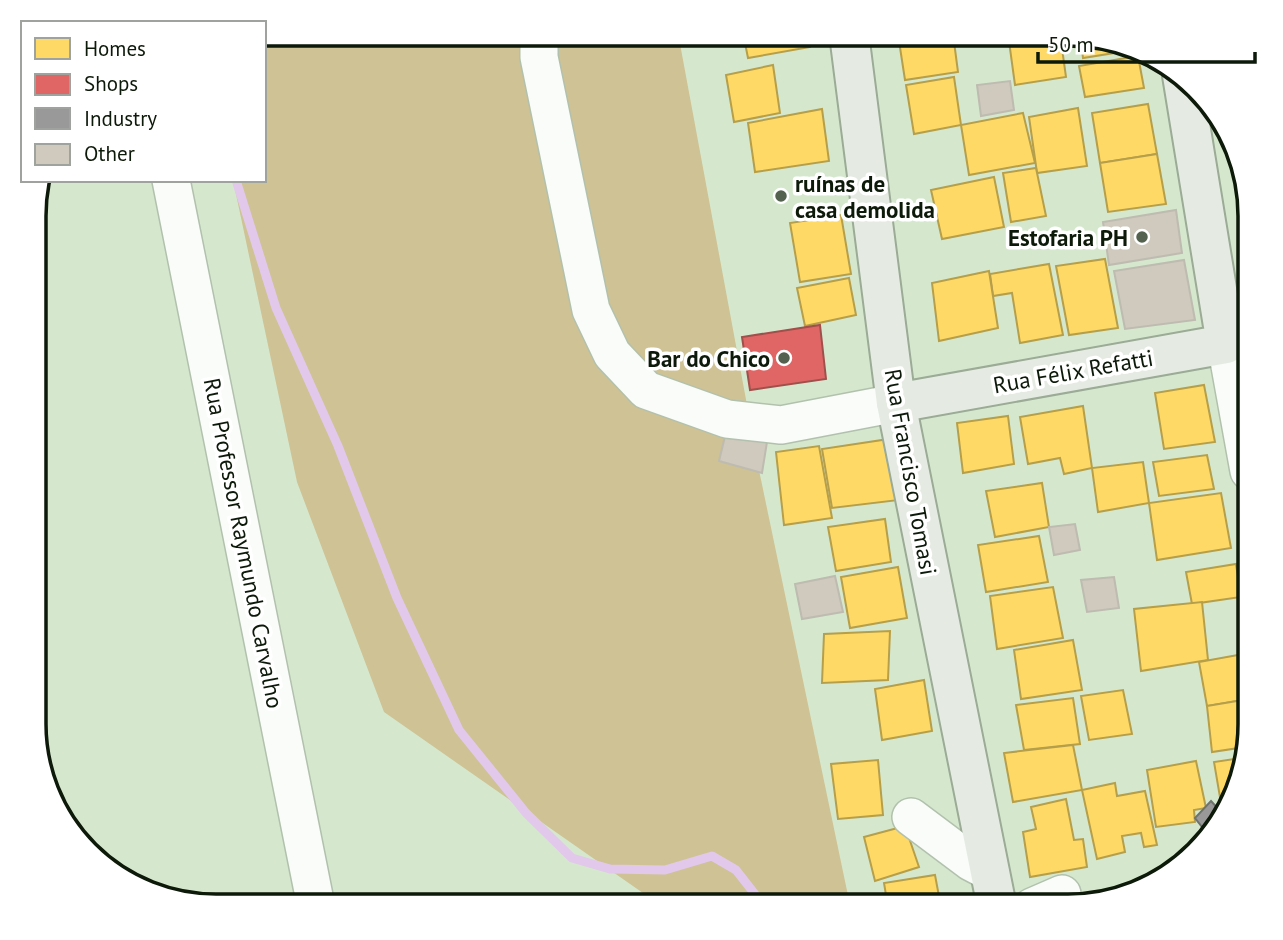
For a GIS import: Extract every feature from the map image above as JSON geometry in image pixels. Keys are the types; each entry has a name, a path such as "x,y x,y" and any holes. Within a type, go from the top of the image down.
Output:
{"main road":[{"name":"Rua Francisco Tomasi","path":"851,46 896,403 994,889"},
{"path":"1186,93 1237,337"},
{"name":"Rua Félix Refatti","path":"896,403 1237,342"}],"street":[{"path":"539,46 539,57 591,310 612,354 646,390 727,419 781,425 896,403"},
{"name":"Rua Professor Raymundo Carvalho","path":"171,182 314,894"},
{"path":"911,817 971,862 994,889"}],"shaded area":[{"path":"266,46 680,46 760,475 848,894 644,894 384,712 297,482 233,182 266,182"}],"building: Homes":[{"path":"746,46 810,47 748,58"},
{"path":"900,46 955,46 958,72 905,80"},
{"path":"1010,46 1062,46 1066,77 1015,85"},
{"path":"1082,46 1115,53 1083,58"},
{"path":"1133,58 1139,61 1144,88 1085,97 1079,66"},
{"path":"773,65 780,113 734,122 726,75"},
{"path":"954,77 961,125 914,134 906,85"},
{"path":"1148,104 1157,154 1100,163 1092,113"},
{"path":"1078,108 1087,166 1037,173 1029,117"},
{"path":"822,109 829,161 755,172 748,123"},
{"path":"1023,113 1035,163 969,175 961,125"},
{"path":"1157,154 1166,204 1108,212 1100,163"},
{"path":"1036,168 1046,216 1011,222 1003,173"},
{"path":"994,177 1004,227 942,239 931,190"},
{"path":"841,215 851,274 800,282 790,223"},
{"path":"1105,259 1118,328 1069,335 1056,266"},
{"path":"1049,264 1063,335 1020,343 1012,293 993,296 990,274"},
{"path":"989,271 998,328 939,341 932,283"},
{"path":"849,278 856,315 805,326 797,288"},
{"path":"1204,385 1215,442 1164,449 1155,393"},
{"path":"1083,406 1092,468 1064,474 1060,458 1028,464 1020,417"},
{"path":"1008,416 1014,464 963,473 957,423"},
{"path":"889,439 899,500 832,508 822,449"},
{"path":"819,446 832,518 784,525 776,452"},
{"path":"1207,455 1214,489 1159,496 1153,462"},
{"path":"1143,462 1149,503 1098,512 1092,468"},
{"path":"1042,483 1049,527 995,537 986,491"},
{"path":"1221,493 1231,548 1157,560 1149,503"},
{"path":"885,519 891,562 836,571 828,527"},
{"path":"1039,536 1048,582 986,592 978,545"},
{"path":"1236,564 1237,598 1192,604 1186,572"},
{"path":"898,567 907,618 850,628 841,577"},
{"path":"1053,587 1063,638 997,649 990,596"},
{"path":"1202,602 1208,660 1141,671 1134,609"},
{"path":"890,631 888,680 822,683 824,634"},
{"path":"1073,640 1082,690 1021,699 1014,650"},
{"path":"1237,655 1237,701 1207,706 1199,662"},
{"path":"924,680 932,731 882,740 875,689"},
{"path":"1123,690 1132,734 1089,740 1081,696"},
{"path":"1073,698 1080,744 1024,750 1016,705"},
{"path":"1237,701 1236,748 1212,752 1207,706"},
{"path":"1073,745 1082,790 1013,802 1004,753"},
{"path":"1234,759 1220,799 1214,762"},
{"path":"878,760 883,815 838,819 831,764"},
{"path":"1196,761 1206,808 1194,810 1195,822 1156,827 1147,770"},
{"path":"1115,783 1117,796 1145,791 1157,845 1144,847 1141,833 1122,836 1125,852 1097,859 1082,790"},
{"path":"1066,799 1074,840 1083,839 1087,867 1030,877 1023,832 1036,829 1031,807"},
{"path":"905,826 919,867 875,881 864,837"},
{"path":"935,875 939,894 886,894 884,883"}],"building: Shops":[{"name":"Bar do Chico","path":"820,325 826,379 750,390 742,337"}],"building: Industry":[{"path":"1211,801 1216,807 1202,827 1195,818"}],"building: Other":[{"path":"1010,81 1014,110 981,116 977,85"},
{"name":"Estofaria PH","path":"1176,210 1182,253 1109,265 1103,222"},
{"path":"1184,260 1195,320 1125,329 1114,271"},
{"path":"727,428 767,442 762,473 719,461"},
{"path":"1075,524 1080,550 1054,555 1049,527"},
{"path":"835,576 843,612 802,619 795,584"},
{"path":"1114,577 1119,608 1087,612 1081,580"}],"waterway":[{"path":"237,182 276,308 338,446 397,598 459,730 526,813 572,858 610,869 665,870 712,856 736,870 755,894"}],"place":[{"name":"ruínas de casa demolida","path":"781,196"},
{"name":"Estofaria PH","path":"1142,237"},
{"name":"Bar do Chico","path":"784,358"}]}
